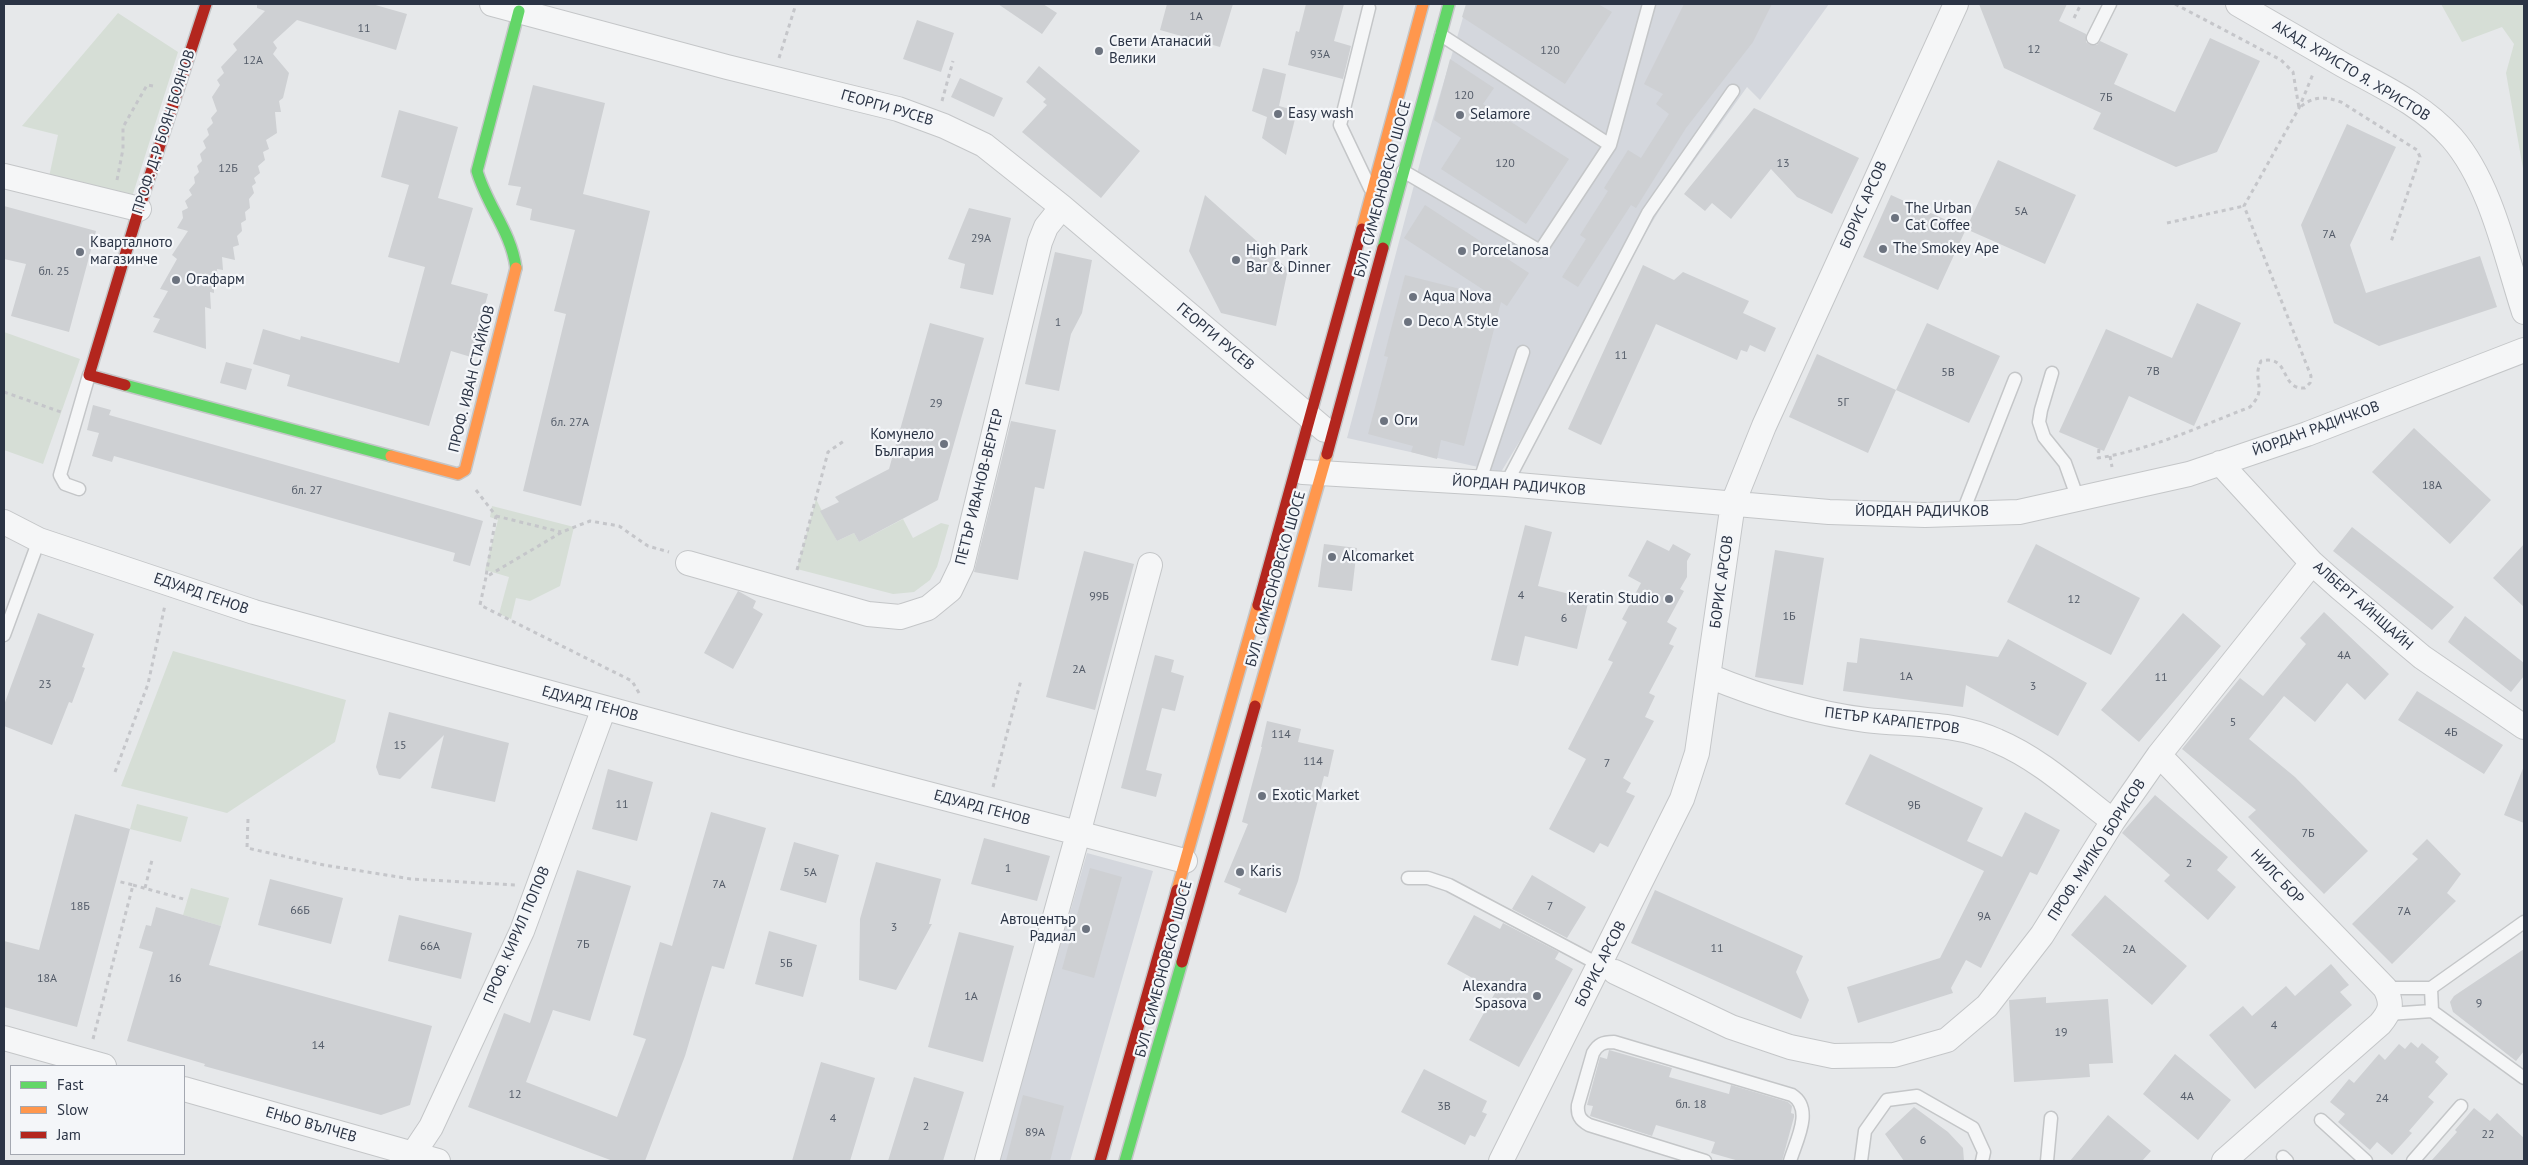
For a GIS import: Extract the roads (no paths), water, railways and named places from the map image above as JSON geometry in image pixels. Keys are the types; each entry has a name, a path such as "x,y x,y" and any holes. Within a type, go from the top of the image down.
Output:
{"main road":[{"name":"ПРОФ. Д-Р БОЯН БОЯНОВ","path":"89,375 139,209 206,4"},
{"name":"БУЛ. СИМЕОНОВСКО ШОСЕ","path":"1100,1161 1312,419 1423,4"},
{"name":"БУЛ. СИМЕОНОВСКО ШОСЕ","path":"1125,1161 1322,473 1449,4"},
{"name":"ПРОФ. ИВАН СТАЙКОВ","path":"89,375 458,474 465,470 516,269 512,247 481,185 477,171 519,11"}],"street":[{"name":"ГЕОРГИ РУСЕВ","path":"492,4 898,109 936,122 984,145 1062,207 1332,435"},
{"name":"БОРИС АРСОВ","path":"1500,1161 1608,969 1682,799 1697,753 1732,503 1764,426 1956,4"},
{"name":"АКАД. ХРИСТО Я. ХРИСТОВ","path":"2238,4 2423,112 2453,139 2486,196 2524,312"},
{"path":"4,176 139,209"},
{"name":"ПЕТЪР ИВАНОВ-ВЕРТЕР","path":"688,563 868,614 900,617 928,608 950,590 962,565 1040,242 1046,227 1062,207"},
{"name":"ЙОРДАН РАДИЧКОВ","path":"1296,471 1506,484 1829,512 1925,515 2019,512 2189,474 2307,434 2524,350"},
{"name":"АЛБЕРТ АЙНЩАЙН","path":"2220,463 2312,562 2422,657 2524,727"},
{"name":"ЕДУАРД ГЕНОВ","path":"4,522 39,540 254,612 604,708 1185,861"},
{"name":"ПРОФ. МИЛКО БОРИСОВ","path":"1608,969 1731,1027 1790,1047 1833,1056 1894,1055 1947,1040 1967,1025 1987,1006 2042,935 2113,821 2159,755 2312,562"},
{"path":"987,1161 1078,834 1150,565"},
{"name":"ПЕТЪР КАРАПЕТРОВ","path":"1709,676 1763,698 1802,709 1866,720 1960,728 1996,740 2021,752 2113,821"},
{"name":"ПРОФ. КИРИЛ ПОПОВ","path":"406,1156 432,1127 522,930 604,708"},
{"name":"НИЛС БОР","path":"2159,755 2388,1001"},
{"path":"2224,1161 2380,1024 2388,1001"},
{"path":"4,1038 95,1064"},
{"name":"ЕНЬО ВЪЛЧЕВ","path":"185,1089 406,1156 438,1161"}],"lane":[{"path":"2093,38 2110,4"},
{"path":"1403,171 1540,251 1610,145 1645,5"},
{"path":"1368,8 1340,126 1372,192"},
{"path":"1441,35 1610,145"},
{"path":"1506,484 1648,213 1734,91"},
{"path":"1479,483 1522,352"},
{"path":"2052,373 2039,422 2044,437 2065,462 2078,499"},
{"path":"79,489 65,484 60,475 89,375"},
{"path":"1962,514 2015,380"},
{"path":"4,635 39,540"},
{"path":"1408,878 1428,878 1449,885 1608,969"},
{"path":"2388,1001 2431,988 2524,922"},
{"path":"2431,988 2432,1011"},
{"path":"2388,1001 2432,1011 2524,1078"},
{"path":"1705,1161 1581,1121 1577,1113 1578,1105 1593,1053 1597,1046 1605,1042 1614,1042 1792,1096 1799,1100 1803,1107 1803,1116 1790,1161"},
{"path":"1861,1161 1865,1131 1887,1100 1917,1096 1974,1128 1984,1152 1982,1161"},
{"path":"2413,1161 2461,1106"},
{"path":"2047,1161 2051,1118"},
{"path":"2321,1120 2366,1161"}],"place":[{"name":"Свети Атанасий Велики","path":"1099,51"},
{"name":"Easy wash","path":"1278,114"},
{"name":"Selamore","path":"1460,115"},
{"name":"The Urban Cat Coffee","path":"1895,218"},
{"name":"The Smokey Ape","path":"1883,249"},
{"name":"Porcelanosa","path":"1462,251"},
{"name":"Кварталното магазинче","path":"80,252"},
{"name":"High Park Bar & Dinner","path":"1236,260"},
{"name":"Огафарм","path":"176,280"},
{"name":"Aqua Nova","path":"1413,297"},
{"name":"Deco A Style","path":"1408,322"},
{"name":"Оги","path":"1384,421"},
{"name":"Комунело България","path":"944,444"},
{"name":"Alcomarket","path":"1332,557"},
{"name":"Keratin Studio","path":"1669,599"},
{"name":"Exotic Market","path":"1262,796"},
{"name":"Karis","path":"1240,872"},
{"name":"Автоцентър Радиал","path":"1086,929"},
{"name":"Alexandra Spasova","path":"1537,996"}]}
